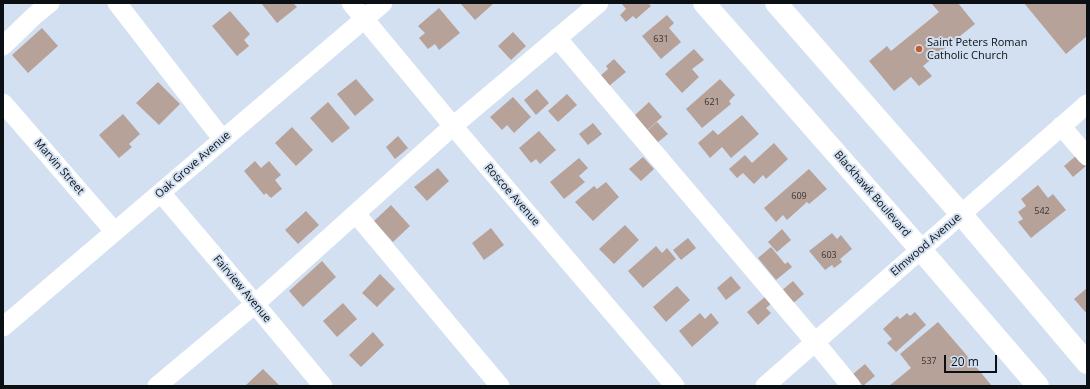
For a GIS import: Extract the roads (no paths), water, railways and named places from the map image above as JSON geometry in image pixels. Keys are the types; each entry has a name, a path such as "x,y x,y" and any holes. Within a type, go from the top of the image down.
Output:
{"main road":[{"name":"Blackhawk Boulevard","path":"704,3 921,250 1038,386"},
{"path":"776,3 961,214 1087,363"}],"street":[{"path":"3,46 34,16 50,3"},
{"path":"117,3 223,140"},
{"name":"Roscoe Avenue","path":"351,3 453,126 675,386"},
{"name":"Oak Grove Avenue","path":"3,327 383,3"},
{"path":"157,386 255,304 453,126 599,3"},
{"path":"558,38 815,342 850,386"},
{"name":"Marvin Street","path":"3,102 114,231"},
{"name":"Elmwood Avenue","path":"765,386 1087,104"},
{"path":"1061,126 1087,156"},
{"name":"Fairview Avenue","path":"160,194 255,304 322,386"},
{"path":"356,214 500,386"}],"place":[{"name":"Saint Peters Roman Catholic Church","path":"919,49"}]}
